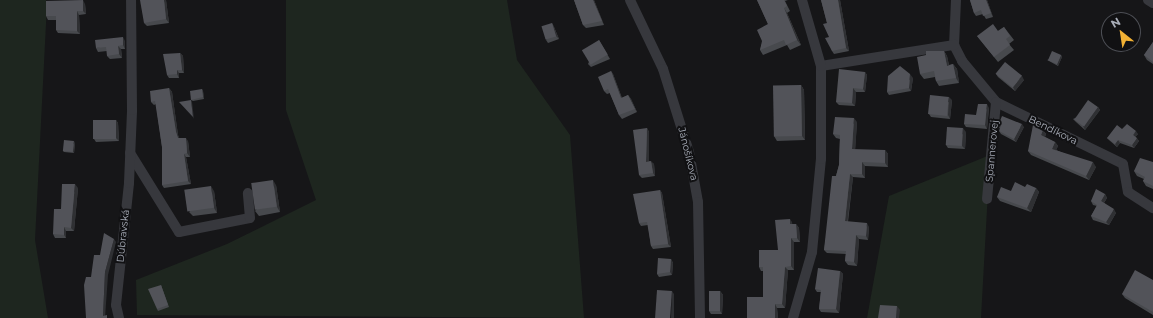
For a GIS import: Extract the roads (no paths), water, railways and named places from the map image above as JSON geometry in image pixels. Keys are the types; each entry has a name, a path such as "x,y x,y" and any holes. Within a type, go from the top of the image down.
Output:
{"street":[{"name":"Dúbravská","path":"119,318 116,305 130,153 131,0"},
{"name":"Jánošíkova","path":"630,0 663,69 689,152 698,202 700,318"},
{"path":"793,318 812,252 821,158 821,66 802,0"},
{"path":"821,66 954,45 956,0"},
{"path":"1148,0 1153,3"},
{"name":"Bendíkova","path":"954,45 996,102 1123,164 1128,192 1153,208"},
{"name":"Spannerovej","path":"987,200 996,102"},
{"path":"130,153 178,232 250,218 248,193"}]}
